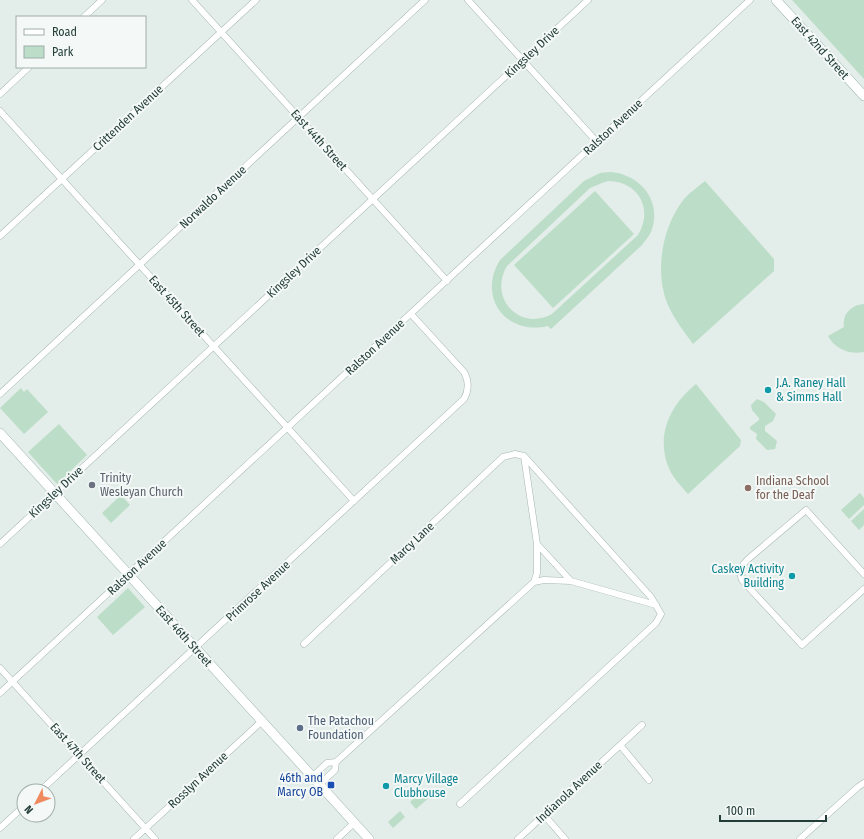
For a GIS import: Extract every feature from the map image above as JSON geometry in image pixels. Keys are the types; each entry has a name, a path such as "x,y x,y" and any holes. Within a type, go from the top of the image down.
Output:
{"main road":[{"name":"East 42nd Street","path":"776,0 864,96"},
{"name":"East 46th Street","path":"0,433 369,839"}],"street":[{"path":"85,16 102,0"},
{"name":"East 44th Street","path":"192,0 446,281"},
{"name":"Crittenden Avenue","path":"0,236 256,0"},
{"name":"Norwaldo Avenue","path":"0,394 425,0"},
{"path":"468,0 597,142"},
{"name":"Kingsley Drive","path":"0,544 588,0"},
{"name":"Ralston Avenue","path":"0,693 750,0"},
{"path":"0,94 29,68"},
{"name":"East 45th Street","path":"0,111 354,501"},
{"name":"Primrose Avenue","path":"49,783 462,402 468,386 464,372 411,314"},
{"name":"Marcy Lane","path":"304,644 504,457 515,454 524,456"},
{"path":"312,777 327,763 336,762 534,582 537,573 537,544 524,456"},
{"path":"460,804 656,623 662,614 651,597 524,456"},
{"path":"864,574 806,510 747,560 742,566 740,575 742,580 802,645 864,589"},
{"path":"537,544 571,582"},
{"path":"534,582 544,580 571,582 656,605"},
{"name":"East 47th Street","path":"0,668 155,839"},
{"name":"Rosslyn Avenue","path":"134,839 262,721"},
{"name":"Indianola Avenue","path":"518,839 642,725"},
{"path":"620,745 649,780"},
{"path":"320,785 335,770 336,762"},
{"path":"800,839 864,783"},
{"path":"0,828 16,813"},
{"path":"544,815 565,839"},
{"path":"337,839 354,823"}],"green space":[{"path":"792,0 864,0 864,79 793,1"},
{"path":"610,172 621,174 631,178 646,191 654,210 654,221 651,232 642,245 551,329 548,326 533,328 520,325 508,319 500,311 494,300 492,287 494,274 500,260 584,181 600,173","holes":["608,181 619,182 635,191 643,206 643,225 638,235 552,314 540,318 528,318 518,315 504,300 501,289 502,278 507,266 590,188"]},
{"path":"705,181 774,259 774,271 693,344 676,320 668,305 662,278 662,250 670,223 676,210 686,196"},
{"path":"595,191 634,234 553,308 514,265"},
{"path":"864,304 864,352 853,353 839,348 828,336 844,327 844,318 851,308"},
{"path":"696,384 741,440 740,446 688,494 672,474 668,466 664,442 668,420 673,410 679,401"},
{"path":"21,388 24,392 27,389 48,412 24,434 0,408"},
{"path":"757,399 764,402 776,414 773,421 765,426 765,431 777,441 775,449 767,450 756,439 757,434 750,429 750,427 759,420 752,410 751,405"},
{"path":"59,424 87,455 57,484 28,452"},
{"path":"860,493 864,498 864,505 849,519 841,510"},
{"path":"121,495 130,505 111,523 102,513"},
{"path":"864,509 864,525 859,530 851,521"},
{"path":"128,588 145,607 113,635 97,617"},
{"path":"424,789 431,796 416,809 410,802"},
{"path":"400,811 405,817 393,828 388,822"}],"place":[{"name":"J.A. Raney Hall & Simms Hall","path":"768,390"},
{"name":"Trinity Wesleyan Church","path":"92,485"},
{"name":"Indiana School for the Deaf","path":"748,488"},
{"name":"Caskey Activity Building","path":"792,576"},
{"name":"The Patachou Foundation","path":"300,728"},
{"name":"46th and Marcy OB","path":"331,785"},
{"name":"Marcy Village Clubhouse","path":"386,786"}]}
